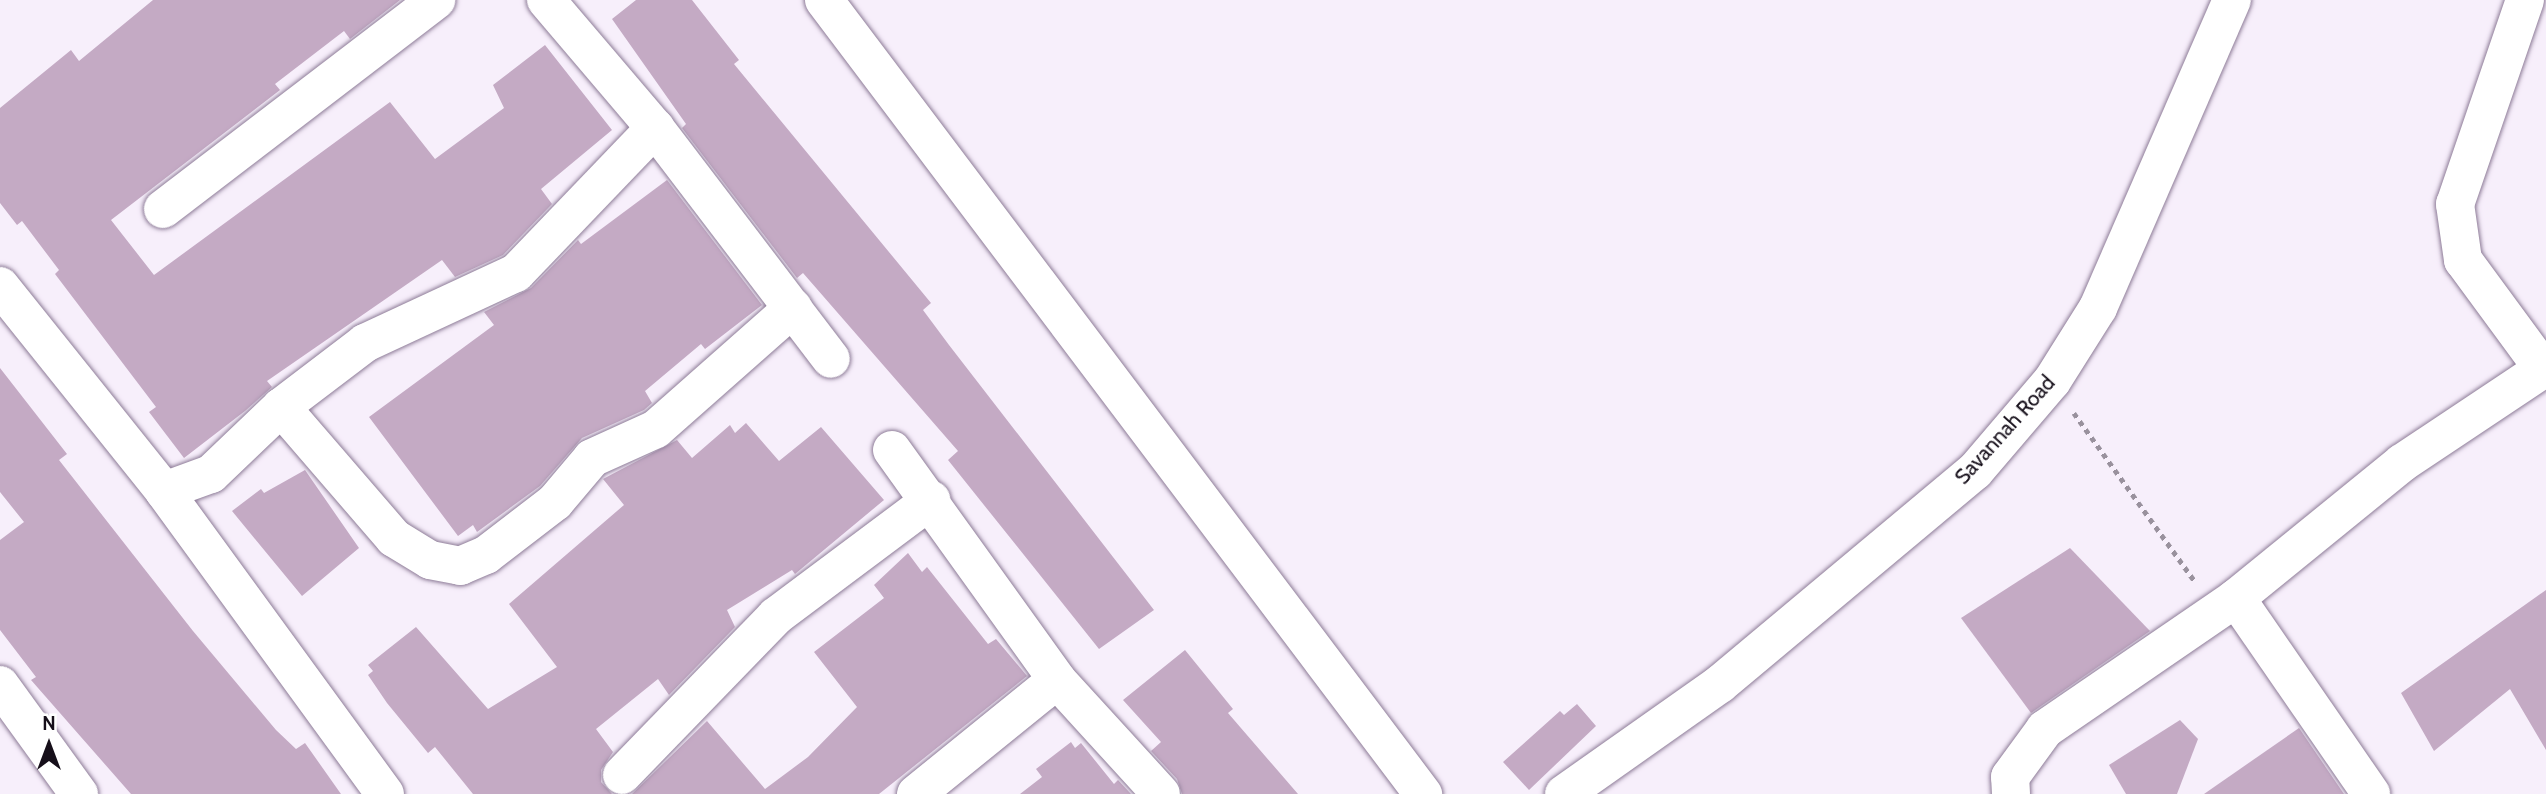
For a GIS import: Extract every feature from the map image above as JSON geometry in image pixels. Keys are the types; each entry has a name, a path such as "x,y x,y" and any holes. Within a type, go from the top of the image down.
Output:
{"street":[{"path":"163,209 436,0"},
{"path":"546,0 655,128 831,359"},
{"path":"824,0 1423,794"},
{"name":"Savannah Road","path":"1564,794 1720,684 1975,471 2052,381 2098,308 2232,0"},
{"path":"2011,794 2010,777 2045,729 2226,604 2402,463 2545,368 2463,260 2455,204 2525,0"},
{"path":"164,491 211,474 281,407 365,343 516,273 655,128"},
{"path":"0,286 164,491 385,794"},
{"path":"281,407 394,538 430,560 460,566 486,555 555,502 592,458 656,429 793,308"},
{"path":"892,450 931,500 1057,680 1161,794"},
{"path":"622,775 776,616 931,500"},
{"path":"2226,604 2371,794"},
{"path":"916,794 1057,680"},
{"path":"0,685 79,794"}],"path":[{"path":"2052,381 2226,604"}],"building":[{"path":"153,0 400,0 350,39 344,31 275,84 280,90 111,220 154,275 390,102 435,159 504,108 493,85 545,45 612,130 541,189 552,204 503,255 455,277 442,260 267,381 272,387 184,458 149,412 156,407 55,274 59,270 22,221 17,225 0,203 0,108 71,50 79,61"},
{"path":"636,0 692,0 739,60 734,64 931,303 923,310 1154,610 1099,649 948,460 958,451 803,273 797,278 682,128 686,124 612,19"},
{"path":"667,180 762,305 705,349 701,344 645,391 652,403 644,410 582,438 540,486 477,532 473,525 458,536 369,417 494,325 484,312 531,288 578,240 581,244"},
{"path":"0,368 67,454 59,460 193,631 276,730 296,749 305,743 341,794 131,794 31,680 36,677 0,630 0,540 24,522 0,492"},
{"path":"746,423 779,461 821,427 884,500 795,574 792,570 727,610 735,627 669,695 658,679 596,729 613,752 601,770 601,782 612,794 473,794 435,747 428,753 387,703 368,675 373,671 368,665 416,627 488,709 557,667 509,604 624,505 603,479 677,440 692,458 730,425 735,433"},
{"path":"305,470 359,548 302,596 232,511 261,489 264,493"},
{"path":"2070,548 2150,631 2031,713 1961,618"},
{"path":"908,553 922,572 927,567 988,644 996,639 1027,676 879,794 632,794 707,721 765,789 808,757 857,707 814,652 884,598 874,585"},
{"path":"2546,590 2546,750 2510,689 2434,751 2401,693"},
{"path":"1185,650 1233,709 1228,713 1298,794 1182,794 1177,779 1151,751 1161,742 1123,700"},
{"path":"1577,704 1596,726 1529,790 1503,762 1560,711 1564,715"},
{"path":"2180,720 2198,739 2177,794 2126,794 2109,765"},
{"path":"2299,728 2344,794 2204,794"},
{"path":"1071,742 1075,748 1081,743 1114,784 1118,780 1131,794 1020,794 1042,777 1036,769"}]}
